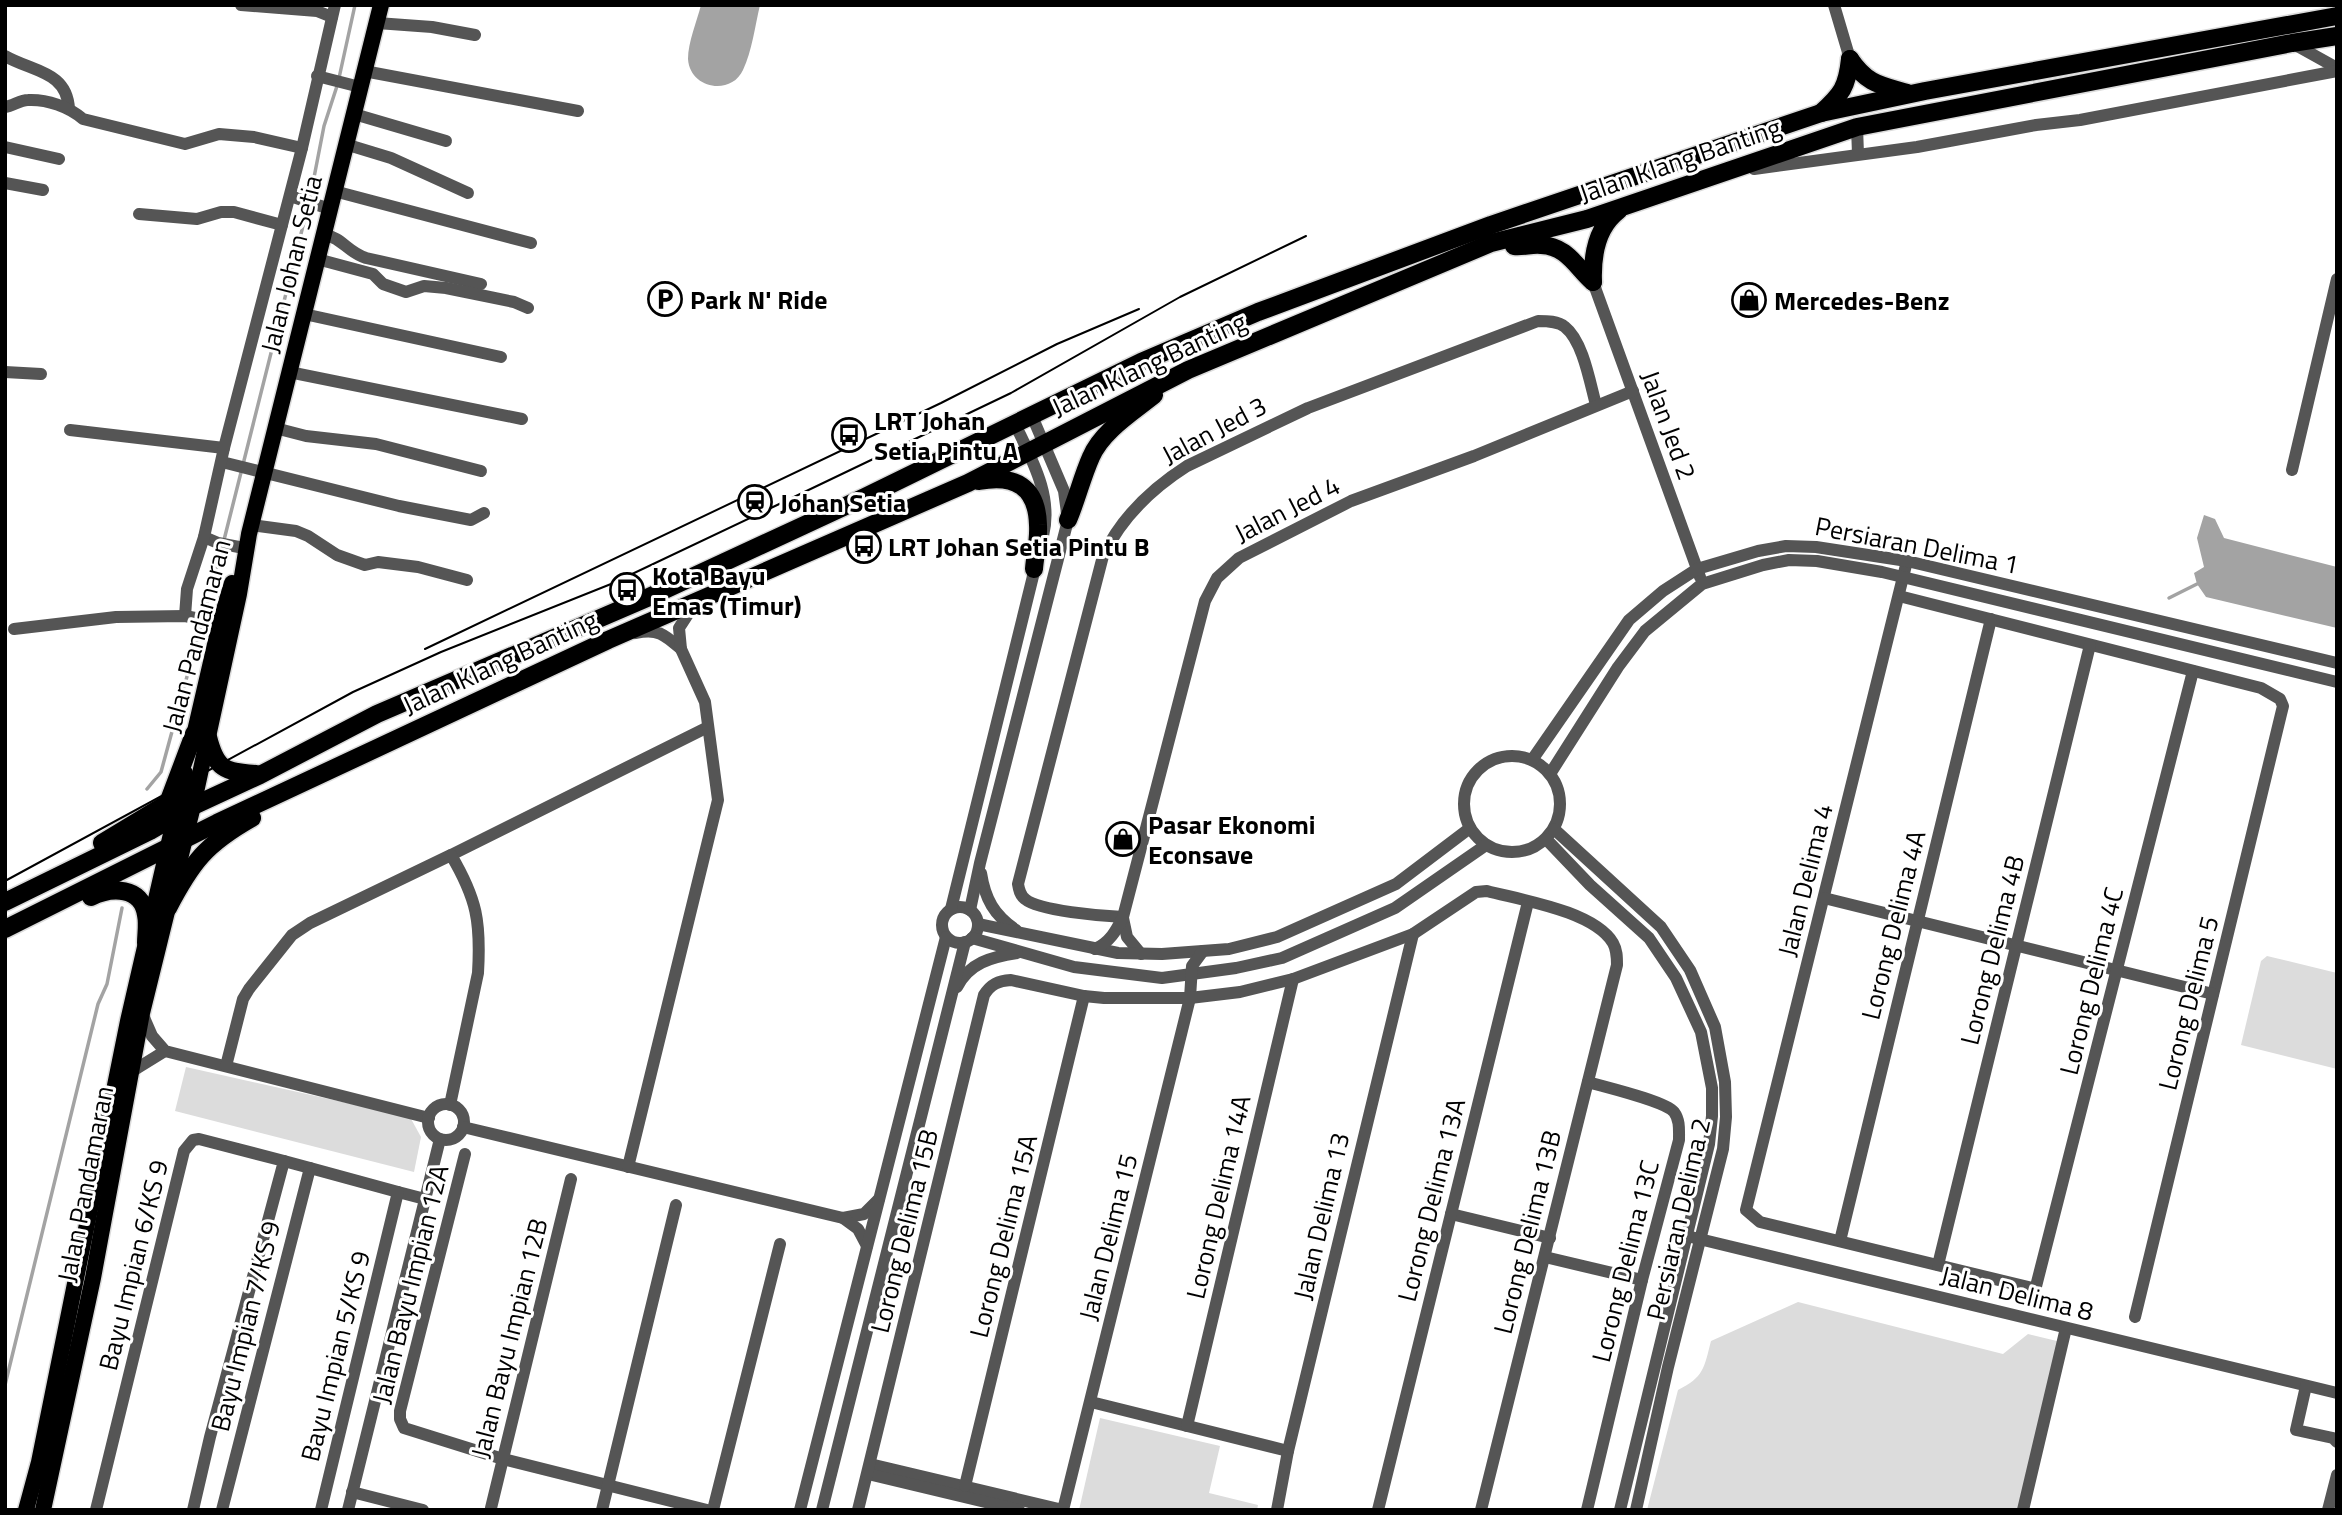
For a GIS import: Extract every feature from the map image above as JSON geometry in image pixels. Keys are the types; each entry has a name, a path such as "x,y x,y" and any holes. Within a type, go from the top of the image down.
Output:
{"highway":[{"name":"Jalan Klang Banting","path":"5,900 150,831 377,714 647,598 1141,362 1258,312 1491,225 1821,113 1909,94 2337,16"},
{"name":"Jalan Klang Banting","path":"5,931 177,843 608,640 968,483 1188,370 1491,243 1621,209 1857,127 2337,36"},
{"path":"1850,59 1860,75 1909,94"},
{"path":"1821,113 1841,95 1850,59"},
{"path":"1857,127 1863,116 1871,112 1938,99 2037,70"},
{"path":"1593,282 1597,243 1608,219 1621,209"},
{"path":"1491,243 1517,247 1555,247 1566,253 1593,282"},
{"path":"1068,520 1091,456 1100,442 1142,404 1188,370"},
{"path":"968,483 1008,478 1030,494 1037,511 1038,526 1034,569"},
{"path":"201,736 215,761 226,770 260,775"},
{"path":"5,900 18,888 168,803 201,736"},
{"path":"168,908 199,856 223,835 355,759"},
{"path":"5,931 33,925 103,891 117,889 128,891 146,912 146,943"}],"main road":[{"name":"Jalan Johan Setia","path":"244,538 257,471 275,428 289,372 313,316 317,259 323,234 325,207 334,191 354,114 355,86 364,71 381,5"},
{"name":"Jalan Pandamaran","path":"26,1510 146,943 177,843 193,807 215,622 244,538"},
{"name":"Jalan Pandamaran","path":"43,1510 93,1278 142,1013 168,908 177,843 176,816 201,736 239,594 244,538"}],"street":[{"path":"185,616 187,589 225,464 224,448 282,225 294,197 302,148 321,76 333,11 241,5"},
{"path":"1833,5 1850,59"},
{"path":"377,23 432,27 475,35"},
{"path":"2292,43 2337,69"},
{"path":"5,56 58,79 68,97 69,109"},
{"path":"1725,173 1917,147 2036,125 2088,119 2337,69"},
{"path":"364,71 578,111"},
{"path":"321,76 355,86"},
{"path":"5,107 26,100 69,109 83,119 186,144 219,134 254,137 302,148"},
{"path":"354,114 446,141"},
{"path":"1857,127 1858,154"},
{"path":"345,144 391,158 468,193"},
{"path":"5,148 59,159"},
{"path":"5,183 43,190"},
{"path":"334,191 531,243"},
{"path":"294,197 325,207"},
{"path":"139,214 197,219 221,212 234,212 282,225"},
{"path":"323,234 342,241 354,255 481,284"},
{"path":"317,259 373,274 383,284 406,292 424,286 446,288 514,302 528,308"},
{"path":"2292,470 2337,279"},
{"name":"Jalan Jed 2","path":"1593,282 1702,584"},
{"path":"313,316 500,357"},
{"name":"Jalan Jed 3","path":"1123,917 1088,915 1034,904 1025,900 1018,884 1103,556 1115,534 1140,503 1186,466 1308,408 1538,321 1563,325 1571,334 1582,357 1596,405"},
{"path":"5,372 41,374"},
{"path":"289,372 522,419"},
{"name":"Jalan Jed 4","path":"1095,949 1113,936 1123,917 1205,601 1217,578 1239,558 1351,500 1474,456 1633,391"},
{"path":"951,909 1047,520 1047,505 1035,447 1032,416"},
{"path":"970,910 979,863 1068,520 1064,491 1035,447 1015,424"},
{"path":"275,428 306,436 376,444 481,471"},
{"path":"70,430 224,448"},
{"path":"225,464 399,506 471,520 484,513"},
{"path":"204,537 218,543 296,531 337,555 365,565 378,562 418,567 467,580"},
{"name":"Persiaran Delima 1","path":"1532,760 1629,620 1663,591 1697,569 1786,545 1907,561 2337,663"},
{"name":"Persiaran Delima 1","path":"1550,774 1618,667 1645,631 1702,584 1789,560 1817,561 1903,577 2337,682"},
{"name":"Jalan Delima 4","path":"1840,1241 1760,1222 1746,1210 1907,561"},
{"path":"628,1167 718,800 705,702 681,649 679,628 692,608 714,594"},
{"path":"1899,596 2193,671"},
{"path":"14,629 116,617 185,616 215,622"},
{"name":"Lorong Delima 4A","path":"1840,1241 1991,619"},
{"path":"608,640 651,630 666,637 681,649"},
{"name":"Lorong Delima 4B","path":"1938,1265 2090,645"},
{"name":"Lorong Delima 5","path":"2135,1317 2283,706 2280,699 2261,688 2193,671"},
{"name":"Lorong Delima 4C","path":"2032,1302 2193,671"},
{"path":"226,1066 248,989 292,934 708,727"},
{"path":"1520,756 1532,760 1550,774 1558,787 1559,815 1550,834 1532,848 1517,852 1501,851 1486,845 1470,828 1465,816 1466,789 1472,777 1483,765 1494,759 1520,756"},
{"path":"978,924 1095,949 1140,954 1229,949 1277,937 1396,884 1470,828"},
{"name":"Persiaran Delima 2","path":"1550,834 1590,885 1650,938 1676,978 1700,1032 1712,1088 1709,1144 1693,1238 1636,1510"},
{"path":"947,938 957,943 968,940 1021,952 1074,967 1163,978 1191,975 1282,958 1395,908 1486,845"},
{"path":"450,1105 478,973 479,954 474,901 451,855"},
{"path":"979,863 984,890 993,910 1003,921 1021,933"},
{"path":"1084,996 1190,999 1240,992 1293,979 1413,934 1476,892 1487,891 1528,902"},
{"path":"1824,898 2213,994"},
{"name":"Lorong Delima 13B","path":"1481,1510 1617,965 1614,944 1598,928 1574,915 1528,902"},
{"name":"Lorong Delima 13A","path":"1378,1510 1528,902"},
{"path":"822,1510 951,1000 968,940 976,932 978,924 976,916 970,910 959,906 945,914 942,922 942,930 947,938 951,1000"},
{"path":"1123,917 1127,937 1140,954"},
{"name":"Jalan Delima 13","path":"1277,1510 1288,1451 1413,934"},
{"path":"800,1510 947,938"},
{"path":"1191,975 1194,962 1203,951"},
{"path":"951,1000 962,977 985,959 1021,952"},
{"path":"1174,952 1191,975"},
{"name":"Jalan Delima 15","path":"1063,1510 1190,999 1191,975"},
{"name":"Lorong Delima 14A","path":"1187,1426 1293,979"},
{"name":"Lorong Delima 15B","path":"858,1510 984,995 994,984 1011,980 1084,996"},
{"name":"Lorong Delima 15A","path":"960,1510 1084,996"},
{"path":"142,1013 152,1036 165,1051 429,1118"},
{"path":"131,1072 165,1051"},
{"name":"Lorong Delima 13C","path":"1587,1510 1642,1280 1679,1140 1679,1125 1672,1110 1659,1103 1588,1082"},
{"path":"450,1105 462,1116 463,1127 452,1139 440,1139 432,1133 429,1118 435,1109 450,1105"},
{"path":"463,1127 843,1218 858,1229 867,1247"},
{"path":"348,1510 440,1139"},
{"name":"Bayu Impian 6/KS 9","path":"96,1510 187,1145 193,1140 204,1140 284,1161"},
{"name":"Jalan Bayu Impian 12A","path":"465,1154 400,1411 401,1424 409,1431 503,1459"},
{"path":"193,1510 284,1161 425,1199"},
{"name":"Bayu Impian 7/KS 9","path":"222,1510 310,1168"},
{"name":"Jalan Bayu Impian 12B","path":"492,1509 571,1179"},
{"name":"Bayu Impian 5/KS 9","path":"321,1510 398,1192"},
{"path":"843,1218 864,1214 880,1198"},
{"path":"602,1510 676,1205"},
{"path":"1451,1214 1550,1238"},
{"name":"Persiaran Delima 2","path":"1620,1510 1693,1238"},
{"name":"Jalan Delima 8","path":"1693,1238 2337,1393"},
{"path":"1840,1241 2036,1289"},
{"path":"713,1510 780,1244"},
{"path":"1545,1256 1642,1280"},
{"path":"2023,1510 2066,1328"},
{"path":"2306,1386 2296,1430 2333,1438 2337,1442"},
{"path":"1091,1402 1288,1451"},
{"path":"503,1459 707,1510"},
{"path":"869,1469 1063,1510"},
{"path":"2328,1510 2337,1475"},
{"path":"964,1491 1019,1510"},
{"path":"352,1492 423,1510"},
{"path":"476,1509 492,1509"}],"shaded area":[{"path":"701,5 760,5 743,70 737,78 721,86 703,83 690,69 689,46"},
{"path":"2204,515 2215,519 2224,538 2337,567 2337,628 2206,597 2197,584 2194,573 2204,567 2197,538"},
{"path":"2267,956 2337,973 2337,1069 2241,1045 2261,961"},
{"path":"186,1067 410,1117 421,1137 414,1172 175,1111"},
{"path":"1798,1302 2003,1354 2028,1334 2061,1342 2020,1510 1647,1510 1678,1390 1693,1381 1702,1371 1711,1341"},
{"path":"1100,1418 1220,1446 1209,1493 1258,1505 1257,1510 1079,1510"}],"waterway":[{"path":"339,78 355,5"},
{"path":"224,540 310,198 324,126 337,86"},
{"path":"147,789 161,772 222,548"},
{"path":"2169,598 2197,584"},
{"path":"5,1385 98,1004 107,984 122,908"}],"tram line":[{"path":"5,881 353,692 441,652 611,584 773,507 1011,393 1180,297 1306,236"},
{"path":"425,649 941,403 1057,344 1139,309"}],"place":[{"name":"Park N' Ride","path":"665,299"},
{"name":"Mercedes-Benz","path":"1749,300"},
{"name":"LRT Johan Setia Pintu A","path":"849,435"},
{"name":"Johan Setia","path":"755,502"},
{"name":"LRT Johan Setia Pintu B","path":"864,546"},
{"name":"Kota Bayu Emas (Timur)","path":"627,590"},
{"name":"Pasar Ekonomi Econsave","path":"1123,839"}]}
